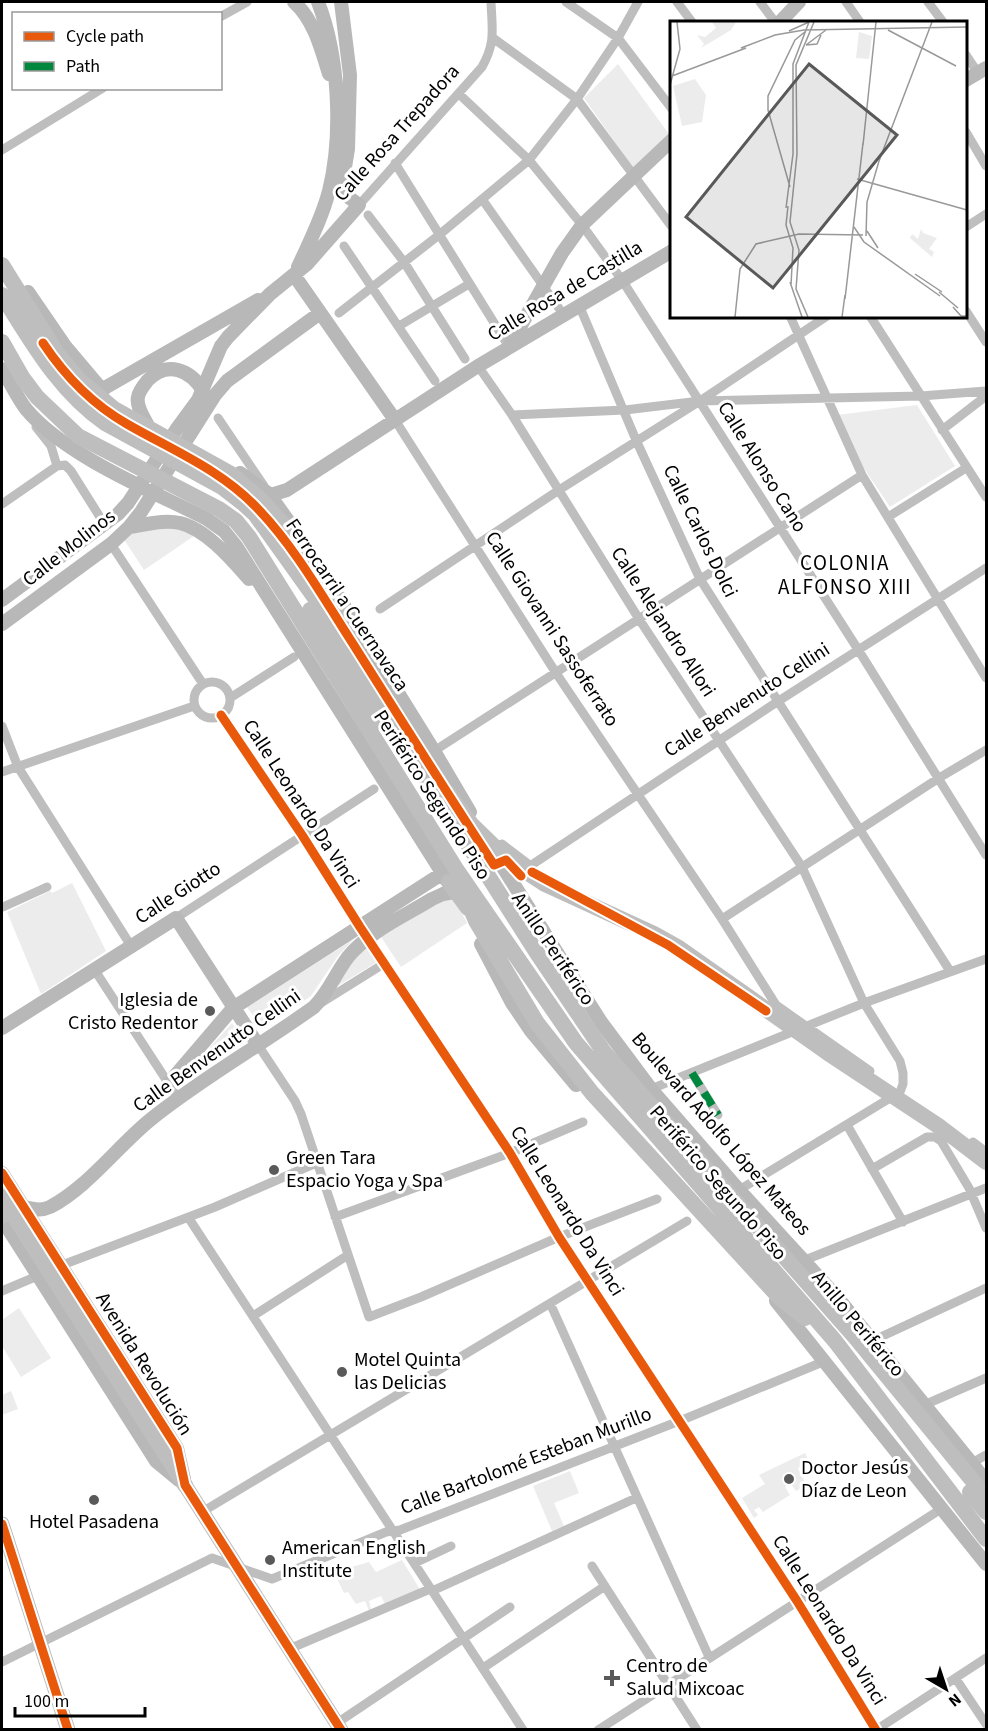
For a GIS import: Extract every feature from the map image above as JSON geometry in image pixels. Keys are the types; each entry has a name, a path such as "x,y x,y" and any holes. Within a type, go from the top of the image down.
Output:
{"highway":[{"path":"2,265 56,352 79,380 114,409 231,474 276,516 338,608 348,644"},
{"name":"Periférico Segundo Piso","path":"2,295 56,378 89,412 222,487 255,514 348,644 449,814 537,953 604,1052 863,1339 987,1497"},
{"name":"Anillo Periférico","path":"2,312 34,366 49,384 87,420 219,491 241,508 260,531 472,866 586,1034 788,1272 983,1525"},
{"name":"Anillo Periférico","path":"2,342 22,377 37,397 78,436 121,467 173,493 219,509 236,521 249,537 450,879 576,1043 835,1341 987,1540"},
{"name":"Periférico Segundo Piso","path":"2,360 31,402 76,441 211,512 230,526 243,541 530,987 571,1045 817,1328 873,1397 946,1502"},
{"path":"391,718 472,825 508,860 545,884 644,929 679,948 828,1053 940,1127 987,1162"},
{"path":"449,814 524,910 596,1028 770,1233 788,1272"},
{"path":"450,879 537,1023 592,1093 779,1297 817,1328"},
{"path":"2,1197 185,1485"},
{"path":"873,1397 915,1440 983,1525 987,1540"},
{"path":"946,1502 983,1525"},
{"path":"946,1502 987,1549"}],"main road":[{"path":"294,2 305,12 313,27 335,93"},
{"path":"294,275 321,213 333,172 337,128 334,61 325,20 318,2"},
{"path":"341,2 350,75 348,149 342,185 346,196 363,210"},
{"path":"781,21 799,2"},
{"path":"508,347 562,254 582,225 670,142"},
{"name":"Calle Rosa Trepadora","path":"294,275 363,210"},
{"name":"Calle Rosa de Castilla","path":"269,494 287,490 508,347 670,252"},
{"name":"Boulevard Adolfo López Mateos","path":"2,253 56,334 101,390 122,409 236,470 269,494 356,624 508,878 601,1022 651,1089 739,1190 805,1260 863,1339 924,1405 987,1481"},
{"name":"Calle Molinos","path":"2,600 105,525 128,503 203,391 221,346 270,294 294,275"},
{"name":"Calle Giovanni Sassoferrato","path":"294,275 394,420"},
{"path":"101,390 270,294"},
{"name":"Calle Molinos","path":"3,622 111,544 129,527 141,512 215,395 227,381 320,313"},
{"path":"150,425 138,406 138,396 153,375 166,370 179,370 196,380 203,391"},
{"path":"4,378 26,408 47,430 70,447 121,467"},
{"path":"173,493 224,531 236,546 450,879 512,1003 531,1031 593,1105 677,1191 778,1303 946,1502 987,1564"},
{"path":"129,527 168,521 193,528 230,558 283,620"},
{"path":"168,1084 233,1008 365,933 450,879"},
{"name":"Calle Benvenutto Cellini","path":"23,1207 34,1210 45,1209 64,1197 136,1132 178,1098 314,1007 327,992 365,933 432,899 450,879"},
{"path":"176,918 258,1045"},
{"name":"Calle Giotto","path":"2,1028 176,918"},
{"name":"Avenida Revolución","path":"2,1173 177,1448 185,1485"},
{"path":"2,1217 23,1207"},
{"name":"Avenida Revolución","path":"2,1217 156,1461 185,1485 339,1726"},
{"path":"2,1524 68,1730"}],"street":[{"path":"222,15 236,4 247,2"},
{"name":"Calle Rosa Trepadora","path":"363,210 395,163 482,67 491,52 493,38 491,2"},
{"path":"566,2 618,38 670,106"},
{"path":"339,313 439,235 529,160 577,99 618,38 638,2"},
{"path":"677,2 691,21"},
{"path":"760,2 774,21"},
{"path":"846,2 859,21"},
{"path":"928,2 942,21"},
{"path":"493,38 577,99 670,224"},
{"path":"967,57 977,73"},
{"path":"2,150 100,90"},
{"name":"Calle Alonso Cano","path":"459,94 529,160 582,225 622,280 987,855"},
{"path":"967,134 987,166"},
{"path":"395,163 508,347"},
{"path":"482,199 563,314"},
{"path":"363,210 404,262 465,359"},
{"path":"967,226 987,214"},
{"path":"344,246 435,381"},
{"path":"399,326 469,284"},
{"name":"Calle Carlos Dolci","path":"579,305 636,440 700,579 951,971"},
{"path":"967,312 987,342"},
{"path":"791,318 862,475 987,678"},
{"path":"380,609 558,490 700,401 824,318"},
{"path":"871,318 966,468 987,497"},
{"name":"Calle Alejandro Allori","path":"478,366 512,415 639,619 802,867 864,1003 900,1061 903,1073 900,1092"},
{"path":"512,415 625,410 700,401 921,396 987,391"},
{"path":"942,430 987,396"},
{"path":"26,408 33,424 51,446 57,466"},
{"path":"218,418 269,494"},
{"name":"Calle Giovanni Sassoferrato","path":"394,420 556,673 722,919 776,1005 806,1027"},
{"path":"2,504 57,466 65,465 105,525"},
{"path":"888,517 966,468"},
{"path":"434,751 862,475"},
{"path":"111,544 203,684"},
{"name":"Calle Benvenuto Cellini","path":"474,819 531,869 636,794 987,568"},
{"path":"230,698 294,657"},
{"path":"217,683 228,692 230,698 228,708 214,718 200,714 194,706 194,695 203,684 217,683"},
{"path":"2,772 194,706"},
{"name":"Calle Leonardo Da Vinci","path":"221,715 510,1153 559,1238 796,1601 876,1730"},
{"path":"2,726 18,767 131,946"},
{"path":"722,919 939,778 987,750"},
{"name":"Calle Giotto","path":"176,918 374,789"},
{"path":"3,907 47,887"},
{"path":"651,1089 864,1003 987,959"},
{"path":"314,1007 385,963"},
{"path":"94,969 178,1098"},
{"path":"806,1027 987,1152"},
{"path":"258,1045 295,1101 369,1317 421,1298 559,1238 657,1199"},
{"path":"692,1073 718,1115"},
{"path":"739,1190 900,1092"},
{"path":"335,1217 510,1153 583,1122"},
{"path":"847,1125 903,1222"},
{"path":"872,1169 927,1137 935,1137 941,1142 972,1194 987,1228"},
{"path":"2,1291 316,1163"},
{"path":"805,1260 987,1188"},
{"path":"188,1217 523,1730"},
{"path":"202,1512 687,1221"},
{"path":"253,1316 348,1255"},
{"path":"863,1339 987,1288"},
{"path":"550,1303 709,1658"},
{"name":"Calle Bartolomé Esteban Murillo","path":"2,1662 212,1558 272,1579 679,1421 825,1361"},
{"path":"924,1405 987,1378"},
{"path":"972,1463 987,1455"},
{"path":"289,1649 431,1590 636,1498"},
{"path":"598,1730 946,1502"},
{"path":"415,1563 451,1546"},
{"path":"592,1566 697,1730"},
{"path":"483,1668 606,1586"},
{"path":"339,1726 462,1638 510,1607"},
{"path":"876,1730 987,1658"},
{"path":"956,1679 987,1724"}],"shaded area":[{"path":"618,64 670,138 635,171 584,98"},
{"path":"917,405 955,466 890,507 863,467 837,415"},
{"path":"168,524 197,534 144,570 123,538 135,529"},
{"path":"72,883 106,951 41,994 7,912"},
{"path":"451,897 467,923 401,967 381,937 435,902"},
{"path":"354,939 338,956 311,996 262,1029 247,1007"},
{"path":"366,947 377,962 331,990 346,967"},
{"path":"232,1023 245,1041 186,1079 184,1076"},
{"path":"19,1308 51,1358 21,1377 2,1346 2,1320"},
{"path":"11,1391 18,1409 2,1415 2,1395"},
{"path":"805,1453 809,1462 798,1468 806,1485 796,1491 790,1483 785,1487 790,1495 763,1512 759,1507 754,1510 758,1515 754,1518 742,1498 765,1484 759,1475"},
{"path":"570,1471 579,1493 554,1503 564,1526 552,1531 533,1486"},
{"path":"402,1560 421,1591 386,1606 381,1596 369,1601 372,1612 370,1613 365,1601 356,1604 348,1592 344,1593 334,1572 369,1562 376,1572"}],"marked path":[{"path":"692,1073 718,1115"}],"cycle path":[{"name":"Ferrocarril a Cuernavaca","path":"43,343 60,367 102,408 213,472 245,496 273,525 310,576 494,865 506,860 521,876"},
{"path":"221,715 510,1153 559,1237 797,1601 876,1730"},
{"path":"532,872 668,945 766,1011"},
{"path":"2,1173 177,1448 185,1485 341,1730"},
{"path":"2,1524 68,1730"}],"place":[{"name":"Iglesia de Cristo Redentor","path":"210,1011"},
{"name":"Green Tara Espacio Yoga y Spa","path":"274,1170"},
{"name":"Motel Quinta las Delicias","path":"342,1372"},
{"name":"Doctor Jesús Díaz de Leon","path":"789,1479"},
{"name":"Hotel Pasadena","path":"94,1500"},
{"name":"American English Institute","path":"270,1560"},
{"name":"Centro de Salud Mixcoac","path":"612,1678"}],"district":[{"name":"COLONIA ALFONSO XIII","path":"845,575"}]}
